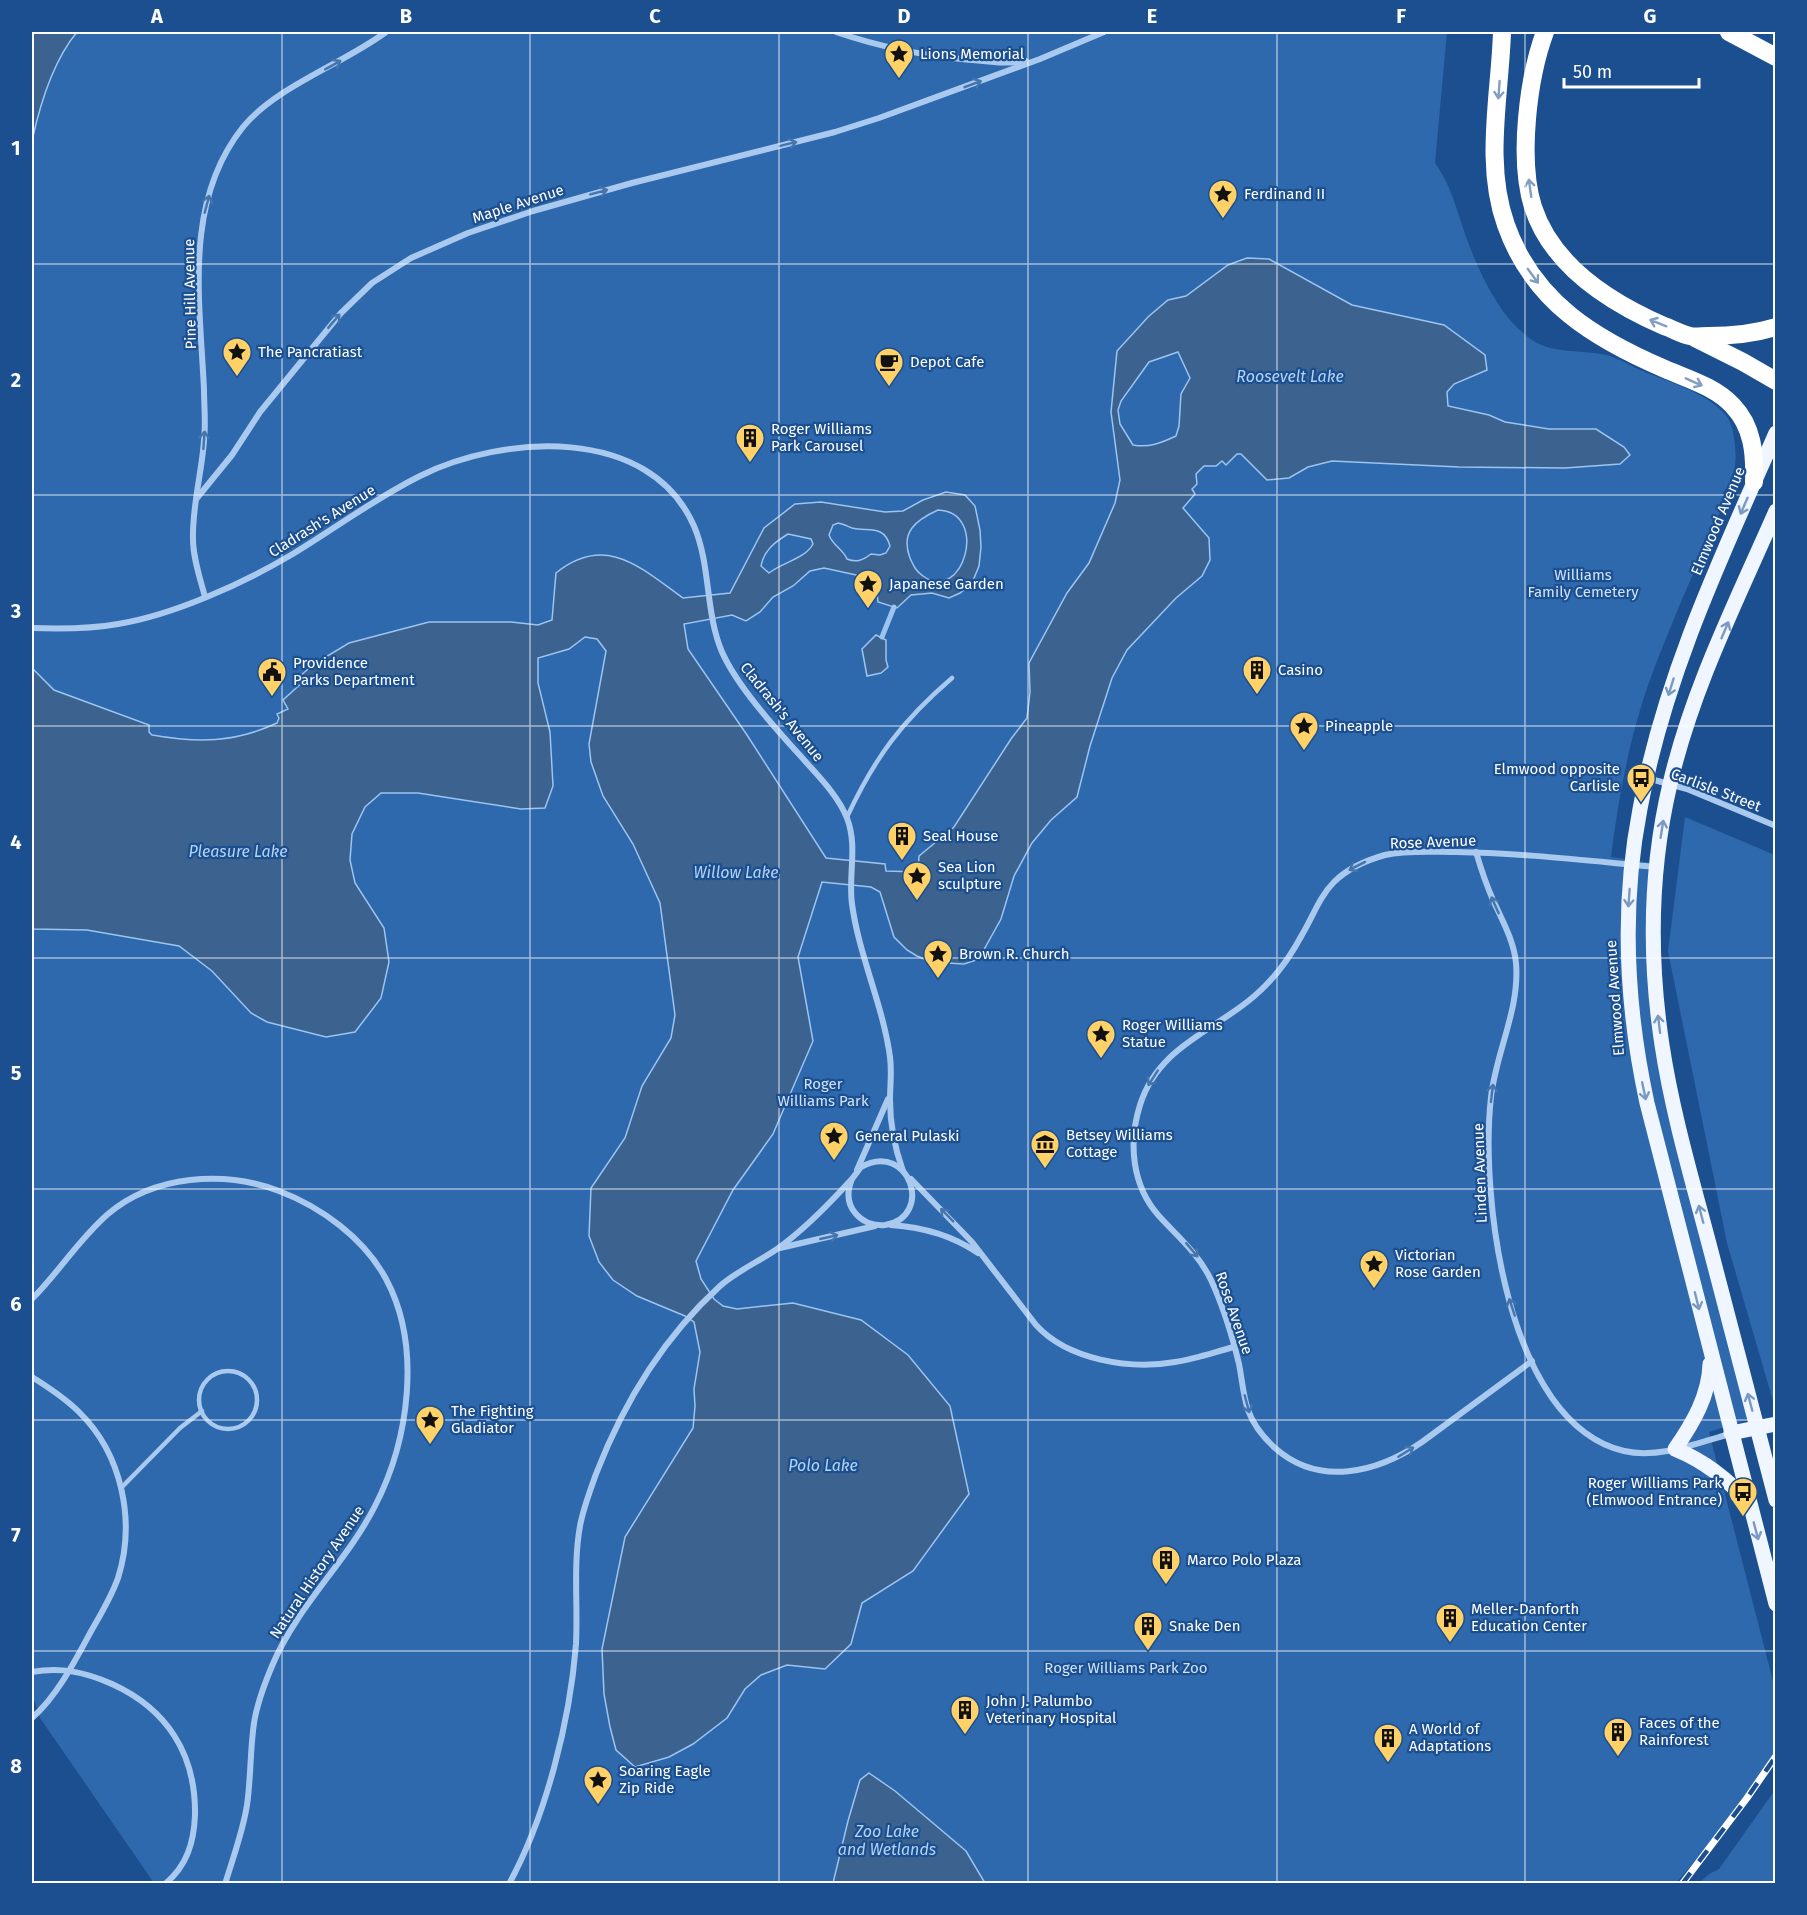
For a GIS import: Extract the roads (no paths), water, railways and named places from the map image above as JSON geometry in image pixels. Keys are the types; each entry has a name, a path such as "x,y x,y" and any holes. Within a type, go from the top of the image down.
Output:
{"highway":[{"path":"1502,32 1495,170 1503,216 1513,243 1523,261 1559,307 1588,330 1620,349 1708,388 1731,404 1740,414 1751,436 1754,482"},
{"path":"1545,32 1538,51 1527,120 1526,154 1533,205 1538,220 1566,261 1597,290 1636,314 1691,336 1776,381"},
{"path":"1730,32 1776,57"},
{"path":"1691,336 1739,335 1757,333 1776,327"}],"main road":[{"name":"Elmwood Avenue","path":"1776,433 1682,655 1646,777 1632,865 1628,941 1634,1039 1652,1124 1776,1604"},
{"path":"1775,511 1698,695 1670,784 1657,867 1654,950 1662,1046 1679,1131 1776,1500"},
{"path":"1709,1349 1708,1379 1703,1398 1692,1422 1675,1449 1716,1472 1750,1505"},
{"path":"1731,1433 1776,1424"}],"street":[{"name":"Pine Hill Avenue","path":"197,498 204,440 199,258 202,221 212,186 236,137 255,115 280,96 386,32"},
{"path":"836,32 876,45 932,56 1006,63 1040,59 1104,32"},
{"name":"Maple Avenue","path":"197,498 232,455 260,412 341,313 372,283 411,258 468,233 533,211 642,180 835,132 929,101 1040,59"},
{"name":"Cladrash's Avenue","path":"32,628 65,629 112,625 157,615 204,597 270,567 342,521 432,470 486,453 540,445 579,447 620,458 646,472 671,492 685,510 697,534 713,621 722,651 735,673 778,731 835,796 847,817 853,838 851,899 890,1058 893,1131 905,1173"},
{"path":"197,498 193,539 204,597"},
{"name":"Carlisle Street","path":"1646,777 1670,784 1776,826"},
{"name":"Rose Avenue","path":"1532,1361 1404,1454 1383,1464 1361,1470 1330,1472 1308,1468 1288,1458 1269,1443 1249,1412 1222,1307 1206,1269 1150,1205 1138,1181 1134,1158 1134,1131 1138,1112 1145,1092 1161,1067 1189,1040 1242,1007 1267,984 1292,952 1325,894 1345,873 1371,859 1395,853 1476,852 1657,867"},
{"name":"Linden Avenue","path":"1476,852 1486,884 1509,937 1516,962 1513,1000 1497,1059 1491,1097 1490,1166 1493,1223 1498,1251 1511,1304 1532,1361 1560,1410 1578,1429 1615,1448 1636,1453 1659,1452 1731,1433"},
{"name":"Cladrash's Avenue","path":"856,1172 890,1096"},
{"path":"509,1884 541,1808 564,1723 576,1644 578,1543 585,1508 602,1460 621,1418 679,1329 718,1288 751,1263 777,1249 814,1217 852,1179 856,1172 868,1164 882,1161 891,1163 905,1173 958,1226 986,1258 1045,1335 1063,1347 1074,1352 1118,1362 1148,1365 1184,1361 1234,1347"},
{"path":"777,1249 885,1225 904,1215 910,1206 912,1188 905,1173"},
{"name":"Natural History Avenue","path":"32,1299 91,1231 108,1214 126,1201 143,1192 171,1183 218,1179 250,1182 279,1191 314,1207 370,1256 388,1282 396,1304 403,1334 408,1376 406,1404 394,1456 375,1506 293,1624 262,1690 254,1723 244,1817 225,1884"},
{"path":"852,1179 849,1193 852,1208 867,1223 910,1227 946,1237 986,1258"},
{"path":"32,1377 80,1412 107,1448 122,1487 126,1526 120,1571 107,1603 68,1670 43,1707 32,1718"},
{"path":"32,1672 50,1669 68,1670 87,1674 106,1682 145,1703 165,1722 181,1746 193,1791 195,1806 193,1835 181,1869 165,1884"}],"lane":[{"path":"847,817 866,778 890,740 921,706 952,678"},
{"path":"235,1372 248,1379 253,1385 256,1393 255,1409 242,1425 222,1428 210,1422 202,1412 200,1399 202,1388 208,1379 217,1373 235,1372"},
{"path":"122,1487 180,1428 202,1412"}],"water":[{"path":"32,32 77,32 54,69 32,141"},
{"path":"1247,258 1269,259 1352,305 1444,325 1485,355 1487,370 1454,384 1447,392 1448,406 1489,415 1505,422 1549,429 1596,429 1624,447 1630,455 1620,464 1565,468 1459,467 1332,461 1308,467 1289,478 1267,480 1241,454 1237,454 1226,465 1222,461 1216,466 1204,466 1196,474 1197,484 1192,489 1195,494 1183,508 1209,538 1210,560 1202,576 1176,598 1127,650 1112,678 1090,746 1077,797 1051,820 1032,843 1014,876 1001,919 976,960 964,964 931,962 917,956 894,937 880,892 871,887 822,882 798,957 813,1041 773,1134 733,1190 696,1261 701,1279 714,1299 723,1306 737,1309 793,1303 861,1320 908,1355 950,1406 969,1494 913,1571 862,1603 851,1644 825,1669 787,1665 761,1675 745,1689 727,1718 693,1744 669,1757 635,1767 616,1750 604,1694 602,1649 625,1537 693,1428 694,1389 700,1352 694,1322 637,1296 613,1280 599,1262 589,1236 591,1188 625,1138 642,1086 671,1038 675,1015 660,903 633,844 603,796 591,762 589,744 606,651 597,639 585,637 569,649 538,658 538,683 550,732 553,786 545,808 521,809 418,793 381,793 365,807 352,834 350,860 355,883 384,928 389,962 381,998 355,1032 326,1037 267,1022 251,1013 212,971 179,946 87,930 32,929 32,668 54,690 149,725 149,732 152,735 200,740 231,738 277,723 279,718 277,714 288,709 283,700 304,681 300,676 314,664 349,643 429,622 511,622 538,625 552,620 556,573 574,561 591,556 607,555 623,559 638,566 683,598 730,593 764,528 795,504 821,502 885,512 903,511 923,500 946,492 965,495 975,506 981,547 979,566 972,583 960,593 949,598 932,593 911,595 897,608 878,602 876,583 870,578 824,568 810,571 793,586 773,597 760,612 746,621 732,615 684,624 688,649 747,735 826,858 885,864 886,871 918,872 919,856 954,827 1027,718 1030,692 1029,663 1067,593 1089,563 1115,503 1120,480 1111,412 1117,351 1148,317 1168,300 1186,296 1228,265","holes":["1178,352 1190,378 1181,394 1176,436 1155,444 1133,445 1120,424 1118,410 1121,401 1149,362","938,510 954,515 963,525 967,539 965,555 959,568 950,578 937,582 923,576 910,558 907,549 909,534 923,518","838,523 852,528 875,530 884,534 890,546 886,553 880,555 871,554 857,561 847,559 829,535 833,525","788,534 811,539 813,544 799,557 769,573 761,566 762,560 771,547"]},
{"path":"876,635 886,640 888,667 881,673 867,676 862,649"},
{"name":"Zoo Lake and Wetlands","path":"869,1773 895,1791 966,1851 985,1883 833,1883 860,1780"}],"waterway":[{"path":"882,637 894,607"}],"railway":[{"path":"1682,1884 1776,1756"}],"place":[{"name":"Lions Memorial","path":"899,80"},
{"name":"Ferdinand II","path":"1223,220"},
{"name":"The Pancratiast","path":"237,378"},
{"name":"Depot Cafe","path":"889,388"},
{"name":"Roger Williams Park Carousel","path":"750,464"},
{"name":"Japanese Garden","path":"868,610"},
{"name":"Casino","path":"1257,696"},
{"name":"Providence Parks Department","path":"272,698"},
{"name":"Pineapple","path":"1304,752"},
{"name":"Elmwood opposite Carlisle","path":"1641,804"},
{"name":"Seal House","path":"902,862"},
{"name":"Sea Lion sculpture","path":"917,902"},
{"name":"Brown R. Church","path":"938,980"},
{"name":"Roger Williams Statue","path":"1101,1060"},
{"name":"General Pulaski","path":"834,1162"},
{"name":"Betsey Williams Cottage","path":"1045,1170"},
{"name":"Victorian Rose Garden","path":"1374,1290"},
{"name":"The Fighting Gladiator","path":"430,1446"},
{"name":"Roger Williams Park (Elmwood Entrance)","path":"1743,1518"},
{"name":"Marco Polo Plaza","path":"1166,1586"},
{"name":"Meller-Danforth Education Center","path":"1450,1644"},
{"name":"Snake Den","path":"1148,1652"},
{"name":"John J. Palumbo Veterinary Hospital","path":"965,1736"},
{"name":"Faces of the Rainforest","path":"1618,1758"},
{"name":"A World of Adaptations","path":"1388,1764"},
{"name":"Soaring Eagle Zip Ride","path":"598,1806"}],"water label":[{"name":"Roosevelt Lake","path":"1290,376"},
{"name":"Pleasure Lake","path":"238,851"},
{"name":"Willow Lake","path":"736,872"},
{"name":"Polo Lake","path":"823,1465"}],"park label":[{"name":"Williams Family Cemetery","path":"1583,584"},
{"name":"Roger Williams Park","path":"823,1092"},
{"name":"Roger Williams Park Zoo","path":"1126,1668"}]}
